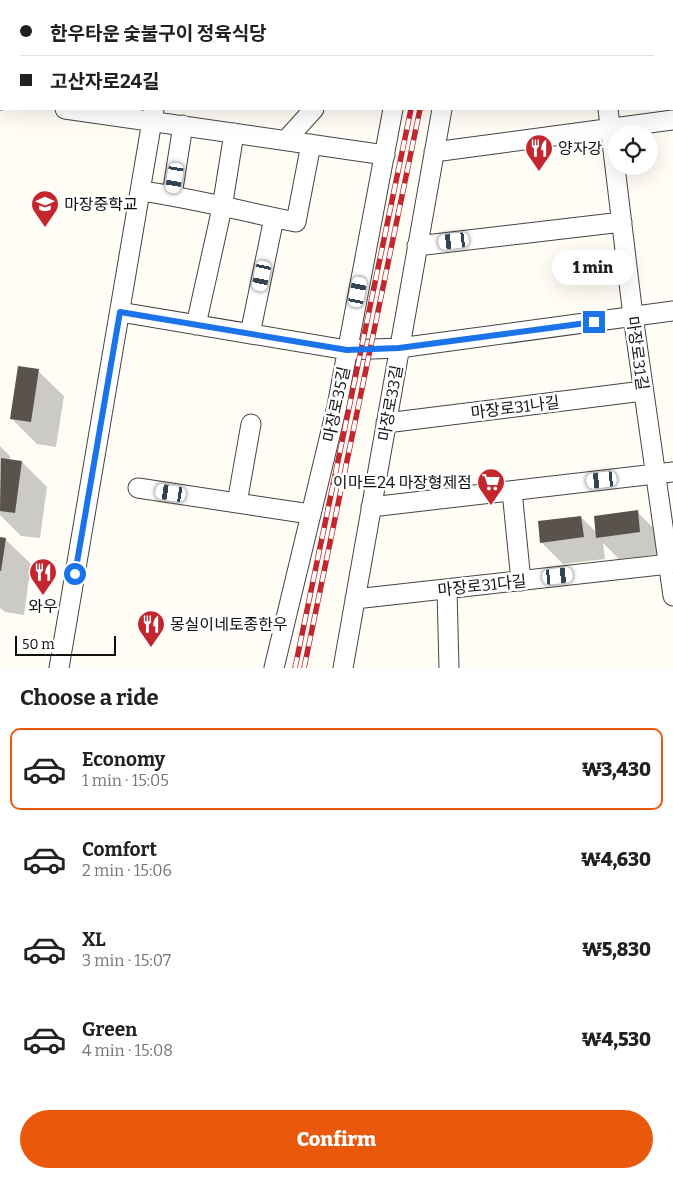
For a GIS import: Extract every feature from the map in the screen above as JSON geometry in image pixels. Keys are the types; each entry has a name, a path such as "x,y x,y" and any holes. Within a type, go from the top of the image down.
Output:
{"street":[{"path":"80,110 153,115 183,125 385,155"},
{"path":"286,140 313,110"},
{"name":"마장로35길","path":"274,668 337,406 393,110"},
{"name":"마장로33길","path":"343,668 442,110"},
{"name":"마장로31길","path":"608,110 610,125"},
{"path":"59,668 153,115"},
{"path":"634,125 673,120"},
{"path":"172,195 183,125"},
{"path":"434,152 608,128"},
{"path":"196,325 222,208 234,133"},
{"path":"140,191 172,195 222,208 296,222 311,144"},
{"name":"마장로31길","path":"616,175 632,316 644,391 664,473 668,564 673,596"},
{"path":"250,334 274,218"},
{"path":"417,246 622,222"},
{"path":"120,312 347,350 399,348 673,311"},
{"name":"마장로31나길","path":"386,423 644,391"},
{"path":"237,503 251,424"},
{"path":"372,507 664,473"},
{"path":"138,488 310,514"},
{"path":"512,491 522,581"},
{"name":"마장로31다길","path":"355,599 668,564"},
{"path":"447,589 450,668"}],"building":[{"path":"18,366 39,369 31,422 10,419"},
{"path":"1,458 22,461 15,513 0,511"},
{"path":"638,510 640,532 596,538 594,516"},
{"path":"581,516 584,537 540,543 538,521"},
{"path":"0,537 6,538 1,571 0,571"}],"railway":[{"path":"295,668 411,110"},
{"path":"304,668 420,110"}],"place":[{"name":"양자강","path":"539,172"},
{"name":"마장중학교","path":"45,228"},
{"name":"이마트24 마장형제점","path":"491,506"},
{"name":"와우","path":"43,596"},
{"name":"몽실이네토종한우","path":"151,648"}],"route":[{"path":"75,574 120,312 347,350 399,348 594,322"}]}
